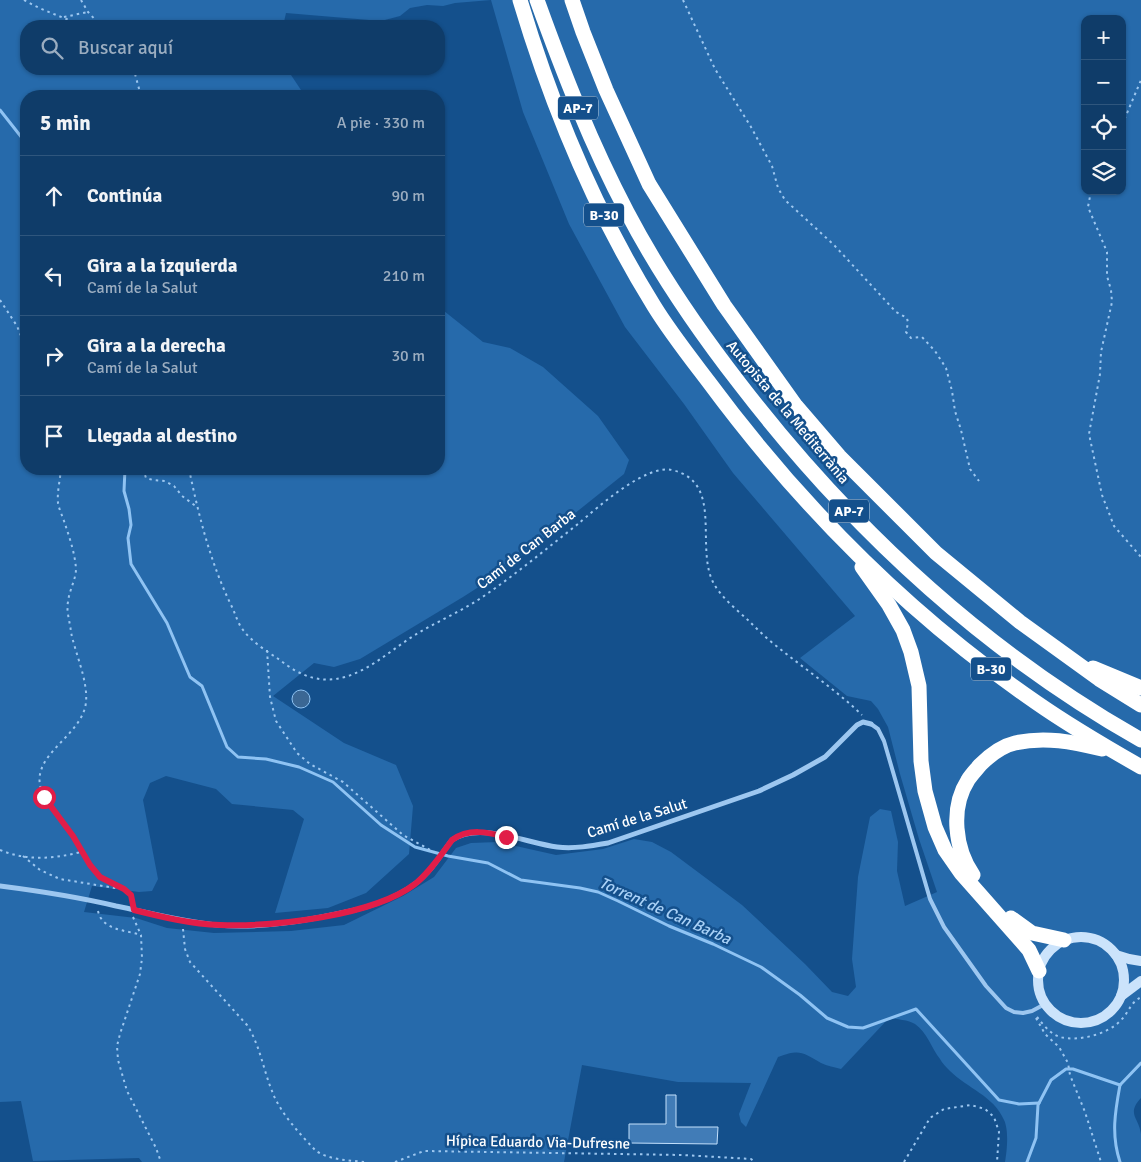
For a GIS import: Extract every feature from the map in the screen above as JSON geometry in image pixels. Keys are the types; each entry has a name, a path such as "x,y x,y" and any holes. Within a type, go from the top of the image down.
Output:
{"highway":[{"name":"B-30","path":"520,0 535,52 552,96 590,187 612,232 655,308 746,430 797,492 845,541 883,578 979,661 1038,704 1141,767"},
{"name":"Autopista de la Mediterrània","path":"537,0 563,72 597,153 628,213 658,266 707,342 762,413 803,462 884,548 938,595 983,633 1043,677 1102,718 1141,740"},
{"name":"Autopista de la Mediterrània","path":"572,0 606,90 649,184 724,306 796,406 839,456 936,553 1020,622 1099,679 1141,705"},
{"path":"845,541 904,630 911,652 919,686 921,761 925,791 935,827 946,850 961,873 1029,950 1038,971"},
{"path":"1067,656 1141,688"},
{"path":"1064,940 1042,936 1024,929 982,888 963,857 959,842 957,816 962,794 968,779 987,758 1012,744 1029,740 1050,739 1071,741 1116,752"}],"main road":[{"path":"1073,937 1092,938 1109,947 1116,955 1123,973 1124,983 1120,997 1112,1010 1104,1016 1087,1022 1068,1021 1059,1017 1045,1004 1039,988 1038,971 1050,949 1064,940 1073,937"},
{"path":"1116,955 1141,961"},
{"path":"1120,997 1141,981"}],"street":[{"name":"Camí de la Salut","path":"0,886 99,902 183,921 219,925 274,923 334,915 365,908 414,885 425,876 457,836 477,832 559,847 582,847 608,843 759,792 825,757 857,725 863,722 871,724"}],"lane":[{"path":"871,724 878,729 884,741 930,899 944,927 986,986 1006,1008 1014,1012 1032,1011 1045,1004"}],"path":[{"path":"24,0 38,8 70,20"},
{"path":"81,0 95,20"},
{"path":"683,0 716,69 752,128 768,159 778,188 785,200 834,245 896,312 908,318 906,332 911,338 922,337 935,351 946,368 970,469 979,481"},
{"path":"63,17 88,12"},
{"path":"135,75 139,90"},
{"path":"1126,116 1141,80"},
{"path":"1090,195 1088,207 1107,252 1107,276 1112,302 1101,352 1100,374 1089,434 1102,495 1114,526 1141,557"},
{"path":"0,300 20,333"},
{"name":"Camí de Can Barba","path":"191,475 197,507 216,573 244,631 266,650 303,676 335,678 354,673 382,659 415,635 480,599 624,487 660,469 671,469 683,474 700,489 705,503 706,560 709,574 716,588 731,605 777,647 846,700 871,724"},
{"path":"60,475 58,504 71,545 76,570 67,606 72,637 85,690 86,705 74,728 47,759 40,771 39,781 44,797 73,836 90,865 100,877 124,889 131,895 134,910 133,917 141,935 142,958 140,974 117,1046 118,1060 127,1091 156,1148 161,1162"},
{"path":"145,475 146,478 164,481 174,486 182,496 197,507"},
{"path":"266,650 270,697 276,721 297,753 310,764 343,782 403,836 440,855"},
{"path":"0,850 11,854 42,858 82,851"},
{"path":"23,856 40,870 60,879 124,889"},
{"path":"99,902 98,912 104,923 109,927 141,935"},
{"path":"183,921 185,950 190,962 247,1025 255,1037 272,1092 280,1107 316,1151 334,1160 364,1162"},
{"path":"1032,1011 1045,1027 1060,1037 1083,1038 1102,1034 1121,1021 1133,1002 1141,997"},
{"path":"1032,1011 1045,1034 1059,1047 1068,1063 1070,1074 1088,1120 1101,1162"},
{"path":"904,1162 930,1118 944,1109 971,1105 985,1109 994,1117 998,1132 997,1162"},
{"name":"Hípica Eduardo Via-Dufresne","path":"396,1162 424,1151 683,1155 751,1159 755,1162"}],"shaded area":[{"path":"0,0 491,0 1141,0 1141,1098 1134,1108 1134,1112 1141,1134 1141,1162 1005,1162 1007,1129 1000,1112 987,1098 947,1068 919,1027 909,1022 889,1018 841,1069 823,1064 809,1056 796,1052 778,1057 746,1127 741,1122 739,1114 751,1083 678,1082 582,1065 564,1162 142,1162 139,1158 33,1161 21,1101 0,1102","holes":["491,0 523,112 569,224 625,327 684,404 733,473 855,616 800,658 847,696 871,701 878,709 888,727 919,839 937,892 905,906 897,871 898,842 891,811 880,809 870,817 858,877 852,959 856,987 848,996 832,992 742,905 671,852 652,842 634,839 603,849 556,855 498,842 471,843 456,848 434,877 403,896 344,925 291,931 214,933 167,928 136,918 84,912 92,886 139,892 152,891 158,879 143,800 150,783 166,776 216,789 232,804 293,810 304,819 275,913 328,908 366,893 409,854 413,806 396,765 344,743 273,696 314,663 334,667 360,659 499,574 624,474 629,460 598,416 543,367 510,348 483,342 445,312 445,475 20,475 20,90 301,90 291,75 20,75 20,20 284,20 286,13 385,20 400,16 410,8"]},
{"path":"297,690 305,690 310,695 308,706 297,708 292,703 292,695"}],"building":[{"path":"666,1095 676,1095 676,1127 718,1127 717,1144 629,1143 629,1124 666,1124"}],"waterway":[{"name":"Torrent de Can Barba","path":"0,110 20,135"},
{"name":"Torrent de Can Barba","path":"125,475 124,491 131,525 128,538 131,564 167,623 190,677 202,686 227,747 238,757 266,759 299,767 333,782 381,825 415,847 448,856 488,863 521,880 598,892 761,967 800,995 827,1018 848,1027 863,1028 916,1009 999,1100 1019,1104 1039,1103"},
{"path":"1120,1085 1141,1063"},
{"path":"1027,1162 1036,1138 1038,1105 1051,1080 1066,1069 1073,1069 1120,1085"},
{"path":"1120,1085 1115,1114 1115,1133 1120,1162"}],"route":[{"path":"44,797 100,877 124,889 131,895 134,910 183,921 219,925 274,923 334,915 365,908 414,885 425,876 457,836 482,831 506,837"}]}
